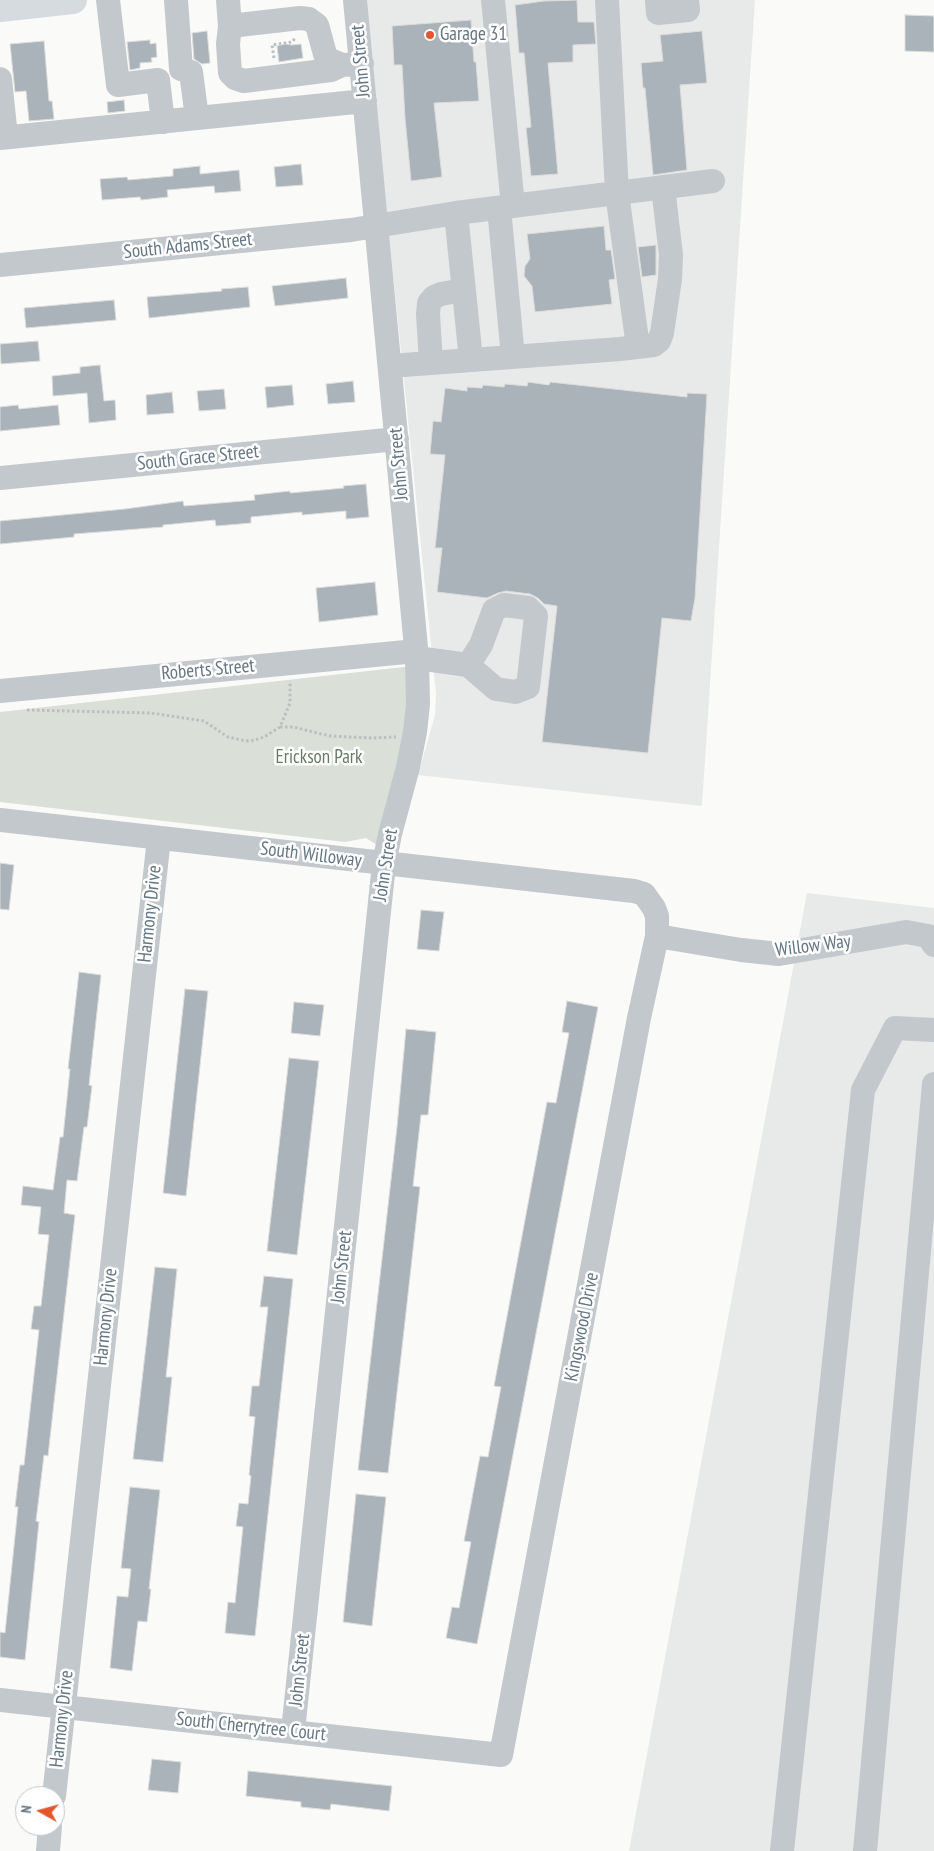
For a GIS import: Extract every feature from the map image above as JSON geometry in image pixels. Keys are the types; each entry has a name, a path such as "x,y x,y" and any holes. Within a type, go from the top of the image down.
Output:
{"main road":[{"path":"17,4 73,0"}],"street":[{"path":"108,0 118,85 158,80 163,122"},
{"path":"176,0 181,69 191,72 197,118"},
{"path":"228,0 230,73 235,78 244,80 331,70 352,64"},
{"name":"John Street","path":"294,1731 384,864 408,767 418,704 417,655 365,101 352,64 356,0"},
{"path":"493,0 513,357"},
{"path":"607,0 617,193 638,347"},
{"path":"657,0 658,13 688,10 687,0"},
{"path":"230,26 301,18 309,20 317,25 328,59 352,64"},
{"path":"0,79 3,137 365,101"},
{"name":"South Adams Street","path":"0,264 350,230 456,213 713,181"},
{"path":"390,366 654,345 659,341 662,333 670,279 671,255 663,187"},
{"path":"456,213 471,360"},
{"path":"431,362 429,303 434,297 441,294 463,290"},
{"name":"South Grace Street","path":"0,478 397,439"},
{"name":"Roberts Street","path":"0,691 289,663 417,655 468,664"},
{"name":"South Willoway","path":"0,820 634,891 644,894 649,900"},
{"name":"Harmony Drive","path":"55,1786 159,838"},
{"name":"Kingswood Drive","path":"502,1755 639,1018 656,936 656,916 649,900"},
{"name":"Willow Way","path":"656,936 741,950 779,954 906,932 928,936 934,945"},
{"path":"782,1851 863,1090 895,1028 934,1030"},
{"path":"865,1851 934,1084"},
{"name":"South Cherrytree Court","path":"0,1700 502,1755"},
{"path":"48,1851 49,1836"}],"path":[{"path":"267,62 274,61 272,45 292,42 301,31"},
{"path":"280,727 290,703 289,663"},
{"path":"18,709 151,712 204,721 228,737 246,741 264,737 280,727 293,727 330,736 396,737"}],"shaded area":[{"path":"365,0 755,0 702,806 418,775 435,715 436,693"},
{"path":"807,893 934,908 934,1851 629,1851"}],"green space":[{"name":"Erickson Park","path":"413,666 410,734 377,845 366,838 345,842 0,802 0,712"}],"building":[{"path":"577,0 578,22 594,22 596,44 573,45 573,62 548,63 558,174 531,176 526,128 531,127 524,53 519,53 515,5 544,1"},
{"path":"905,15 934,16 934,52 905,51"},
{"path":"471,20 479,101 434,103 442,177 411,181 402,65 394,65 392,26"},
{"path":"207,31 210,63 202,64 194,59 192,33"},
{"path":"702,31 707,83 680,85 687,170 653,175 641,63 663,61 660,35"},
{"path":"150,40 150,44 156,43 157,57 151,58 152,62 140,63 140,68 130,70 127,42"},
{"path":"44,41 49,101 52,101 54,119 29,121 26,91 15,92 10,44"},
{"path":"301,44 303,58 279,62 277,46"},
{"path":"124,100 125,111 108,113 107,102"},
{"path":"301,164 303,185 276,187 274,167"},
{"path":"200,166 200,174 239,170 241,191 215,193 214,186 167,190 168,197 141,200 140,197 102,200 100,179 127,177 128,180 173,176 173,169"},
{"path":"604,226 606,250 611,250 615,279 609,280 612,304 535,312 532,286 524,276 525,266 530,259 527,234"},
{"path":"656,245 656,275 642,277 638,247"},
{"path":"346,278 348,298 275,306 272,286"},
{"path":"248,287 250,307 149,318 147,297"},
{"path":"114,300 116,320 26,328 24,308"},
{"path":"38,341 40,361 1,364 0,344"},
{"path":"100,365 104,401 115,400 116,420 89,423 87,393 53,396 52,376 80,373 80,367"},
{"path":"353,381 355,402 328,404 326,384"},
{"path":"528,382 549,385 550,382 687,397 687,393 707,394 695,598 691,621 662,618 648,753 542,742 557,606 544,604 530,594 506,591 487,598 437,592 442,548 435,548 445,455 430,454 433,421 441,422 445,388 467,391 467,387 482,388 483,385 504,387 505,384 527,386"},
{"path":"292,385 294,405 267,408 265,387"},
{"path":"224,389 226,409 199,411 197,391"},
{"path":"172,392 174,413 147,415 146,395"},
{"path":"18,405 19,409 58,405 60,425 0,431 0,407"},
{"path":"366,484 369,517 346,519 346,511 302,515 302,512 251,517 251,523 216,526 215,520 163,525 163,527 74,534 74,537 0,544 0,521 125,509 183,501 184,506 255,500 254,495 344,488 343,486"},
{"path":"375,582 378,615 319,622 316,588"},
{"path":"0,863 14,865 9,910 0,909"},
{"path":"421,910 444,912 439,951 417,949"},
{"path":"79,972 101,975 89,1085 92,1086 87,1127 84,1127 77,1181 67,1180 64,1213 75,1215 48,1456 44,1455 36,1521 39,1522 25,1660 0,1657 0,1632 5,1633 18,1507 15,1507 20,1465 24,1465 39,1330 31,1329 34,1306 41,1306 49,1235 38,1234 41,1207 21,1205 23,1186 53,1190 60,1137 63,1137 70,1069 68,1069"},
{"path":"185,989 208,991 186,1196 163,1193"},
{"path":"567,1001 598,1007 477,1644 446,1638 452,1607 459,1608 471,1542 464,1541 480,1456 488,1457 501,1387 494,1386 547,1102 556,1103 569,1033 562,1032"},
{"path":"294,1002 324,1005 320,1036 291,1033"},
{"path":"406,1029 436,1032 428,1115 421,1115 413,1186 420,1187 388,1473 358,1470 397,1127"},
{"path":"289,1058 319,1061 297,1255 267,1251"},
{"path":"155,1267 177,1269 166,1377 172,1377 163,1462 133,1459"},
{"path":"264,1276 293,1279 255,1636 225,1633 228,1602 235,1603 243,1527 236,1526 239,1503 248,1504 255,1417 249,1416 252,1386 259,1386 268,1307 260,1307"},
{"path":"130,1487 160,1490 147,1622 138,1621 132,1671 110,1668 117,1596 128,1597 131,1569 121,1568"},
{"path":"356,1494 386,1497 372,1626 343,1622"},
{"path":"152,1759 181,1762 178,1793 148,1790"},
{"path":"248,1771 392,1786 389,1811 331,1804 330,1810 301,1807 301,1802 246,1796"}],"place":[{"name":"Garage 31","path":"430,35"}]}
